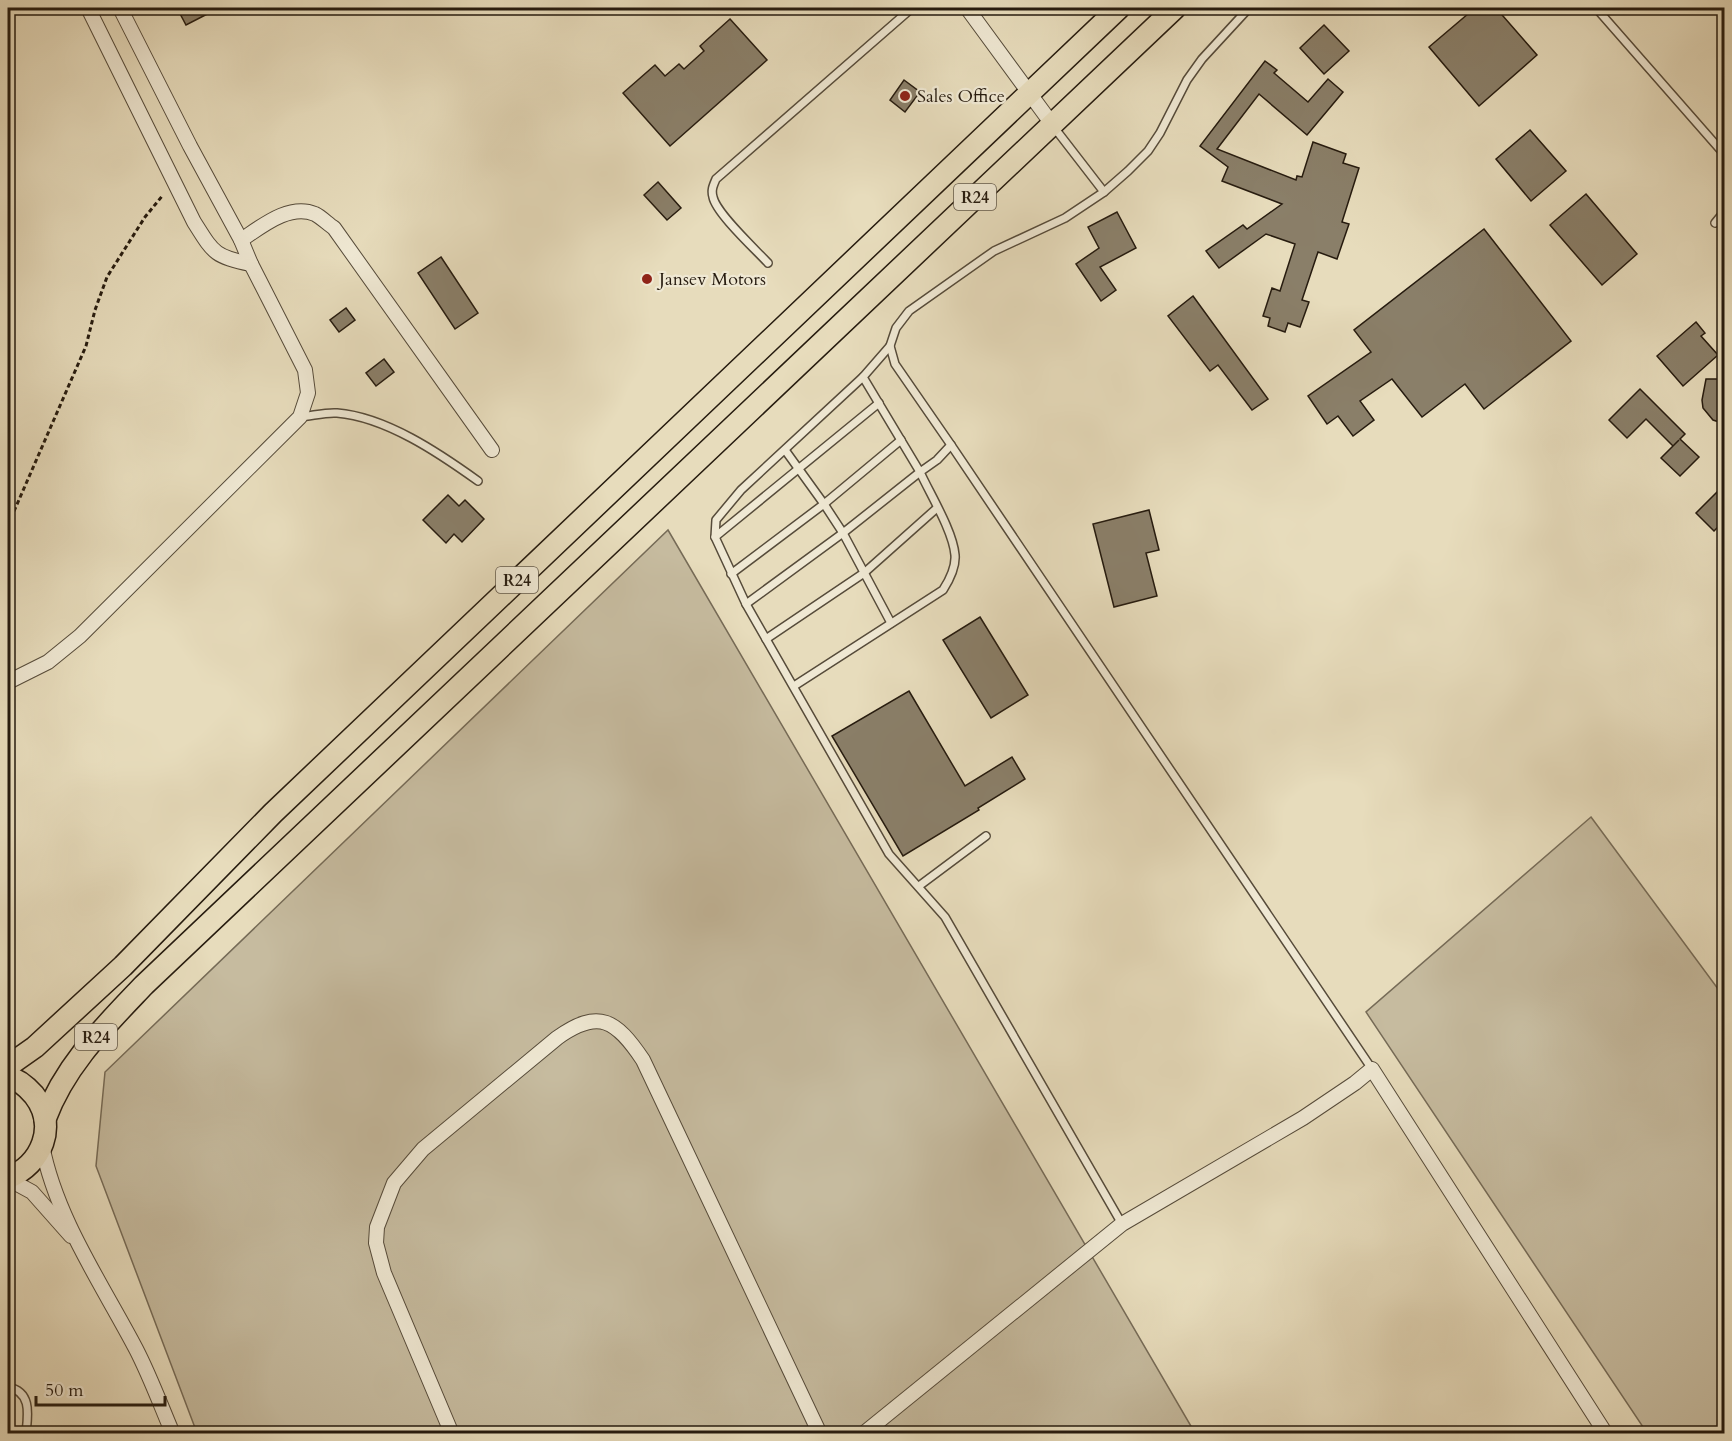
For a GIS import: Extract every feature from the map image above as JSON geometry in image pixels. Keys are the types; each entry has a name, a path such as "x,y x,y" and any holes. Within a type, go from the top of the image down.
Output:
{"main road":[{"name":"R24","path":"8,1066 35,1047 115,973 273,813 1119,8"},
{"name":"R24","path":"42,1145 45,1119 51,1101 71,1066 110,1020 1175,8"},
{"path":"8,1077 28,1087 39,1102 45,1119"},
{"path":"8,1179 28,1166 42,1145"}],"street":[{"path":"88,8 194,222 216,254 227,260 251,264"},
{"path":"8,682 48,662 65,650 300,417 308,393 305,370 241,240 120,8"},
{"path":"967,8 1052,124"},
{"path":"241,240 272,220 292,212 314,213 334,228 492,450"},
{"path":"452,1434 384,1273 376,1243 376,1227 394,1183 423,1149 557,1038 573,1026 588,1020 610,1024 622,1032 643,1060 819,1434"},
{"path":"863,1434 1122,1224 1303,1118 1372,1069 1606,1434"},
{"path":"42,1145 48,1174 80,1246 137,1352 173,1434"},
{"path":"8,1179 32,1192 80,1246"}],"lane":[{"path":"768,262 720,211 713,200 712,189 716,179 912,8"},
{"path":"1122,1224 945,917 889,854 746,604 715,537 716,520 741,490 863,377 890,346 896,328 909,310 994,251 1065,218 1104,192 1148,151 1160,133 1186,80 1249,8"},
{"path":"1596,8 1725,154"},
{"path":"1052,124 1104,192"},
{"path":"1715,223 1725,212"},
{"path":"890,346 895,364 1372,1069"},
{"path":"794,686 944,590 951,576 956,556 952,539 920,472 863,377"},
{"path":"715,537 879,403"},
{"path":"300,417 337,413 368,421 404,435 440,454 478,481"},
{"path":"731,574 824,504 901,440"},
{"path":"746,604 843,534 937,459 951,445"},
{"path":"784,450 843,534 891,623"},
{"path":"766,639 864,573 937,508"},
{"path":"919,886 986,836"},
{"path":"8,1387 23,1397 29,1408 26,1434"}],"path":[{"path":"8,525 86,346 95,310 107,277 145,217 174,182"}],"shaded area":[{"path":"668,530 1195,1433 197,1433 96,1166 105,1072"},
{"path":"1591,817 1724,997 1724,1433 1647,1433 1366,1012"}],"building":[{"path":"177,8 219,8 186,25"},
{"path":"1475,8 1496,8 1537,55 1479,106 1429,47"},
{"path":"730,19 767,60 670,146 623,93 655,65 665,76 679,64 684,69 704,51 700,46"},
{"path":"1324,25 1349,51 1324,74 1300,48"},
{"path":"1265,61 1277,70 1274,73 1308,102 1328,79 1343,92 1307,135 1259,94 1217,149 1296,180 1297,176 1302,177 1313,142 1346,154 1343,163 1359,168 1342,222 1349,224 1337,259 1318,252 1302,300 1309,302 1300,327 1288,323 1285,332 1268,326 1270,318 1263,316 1272,288 1280,291 1295,244 1266,234 1219,268 1206,251 1243,225 1247,229 1282,204 1222,181 1228,167 1200,146"},
{"name":"Sales Office","path":"904,80 920,92 905,112 890,100"},
{"path":"1530,130 1566,171 1531,201 1496,159"},
{"path":"658,182 681,208 667,220 644,195"},
{"path":"1586,194 1637,254 1602,285 1550,225"},
{"path":"1117,212 1136,248 1100,267 1116,290 1101,301 1076,264 1099,248 1088,227"},
{"path":"1484,229 1571,341 1484,409 1465,384 1422,417 1392,379 1360,401 1374,420 1353,436 1338,416 1327,424 1308,396 1371,352 1354,330"},
{"path":"441,257 478,313 455,329 418,273"},
{"path":"1193,296 1268,399 1252,410 1218,365 1210,371 1168,316"},
{"path":"346,308 355,320 339,332 330,320"},
{"path":"1696,322 1705,333 1701,336 1718,355 1683,386 1657,356"},
{"path":"384,359 394,372 376,386 366,373"},
{"path":"1706,379 1725,379 1725,424 1713,420 1703,408 1702,400"},
{"path":"1640,389 1685,434 1680,439 1699,457 1680,476 1661,458 1673,446 1646,419 1627,438 1609,420"},
{"path":"1725,484 1725,520 1714,531 1696,513"},
{"path":"448,495 459,506 465,500 484,519 462,542 454,534 446,543 423,520"},
{"path":"1149,510 1159,550 1146,553 1157,596 1114,607 1093,524"},
{"path":"980,617 1028,695 991,718 943,640"},
{"path":"909,691 965,786 1012,757 1025,779 903,856 832,736"}],"place":[{"name":"Sales Office","path":"905,96"},
{"name":"Jansev Motors","path":"647,279"}]}
